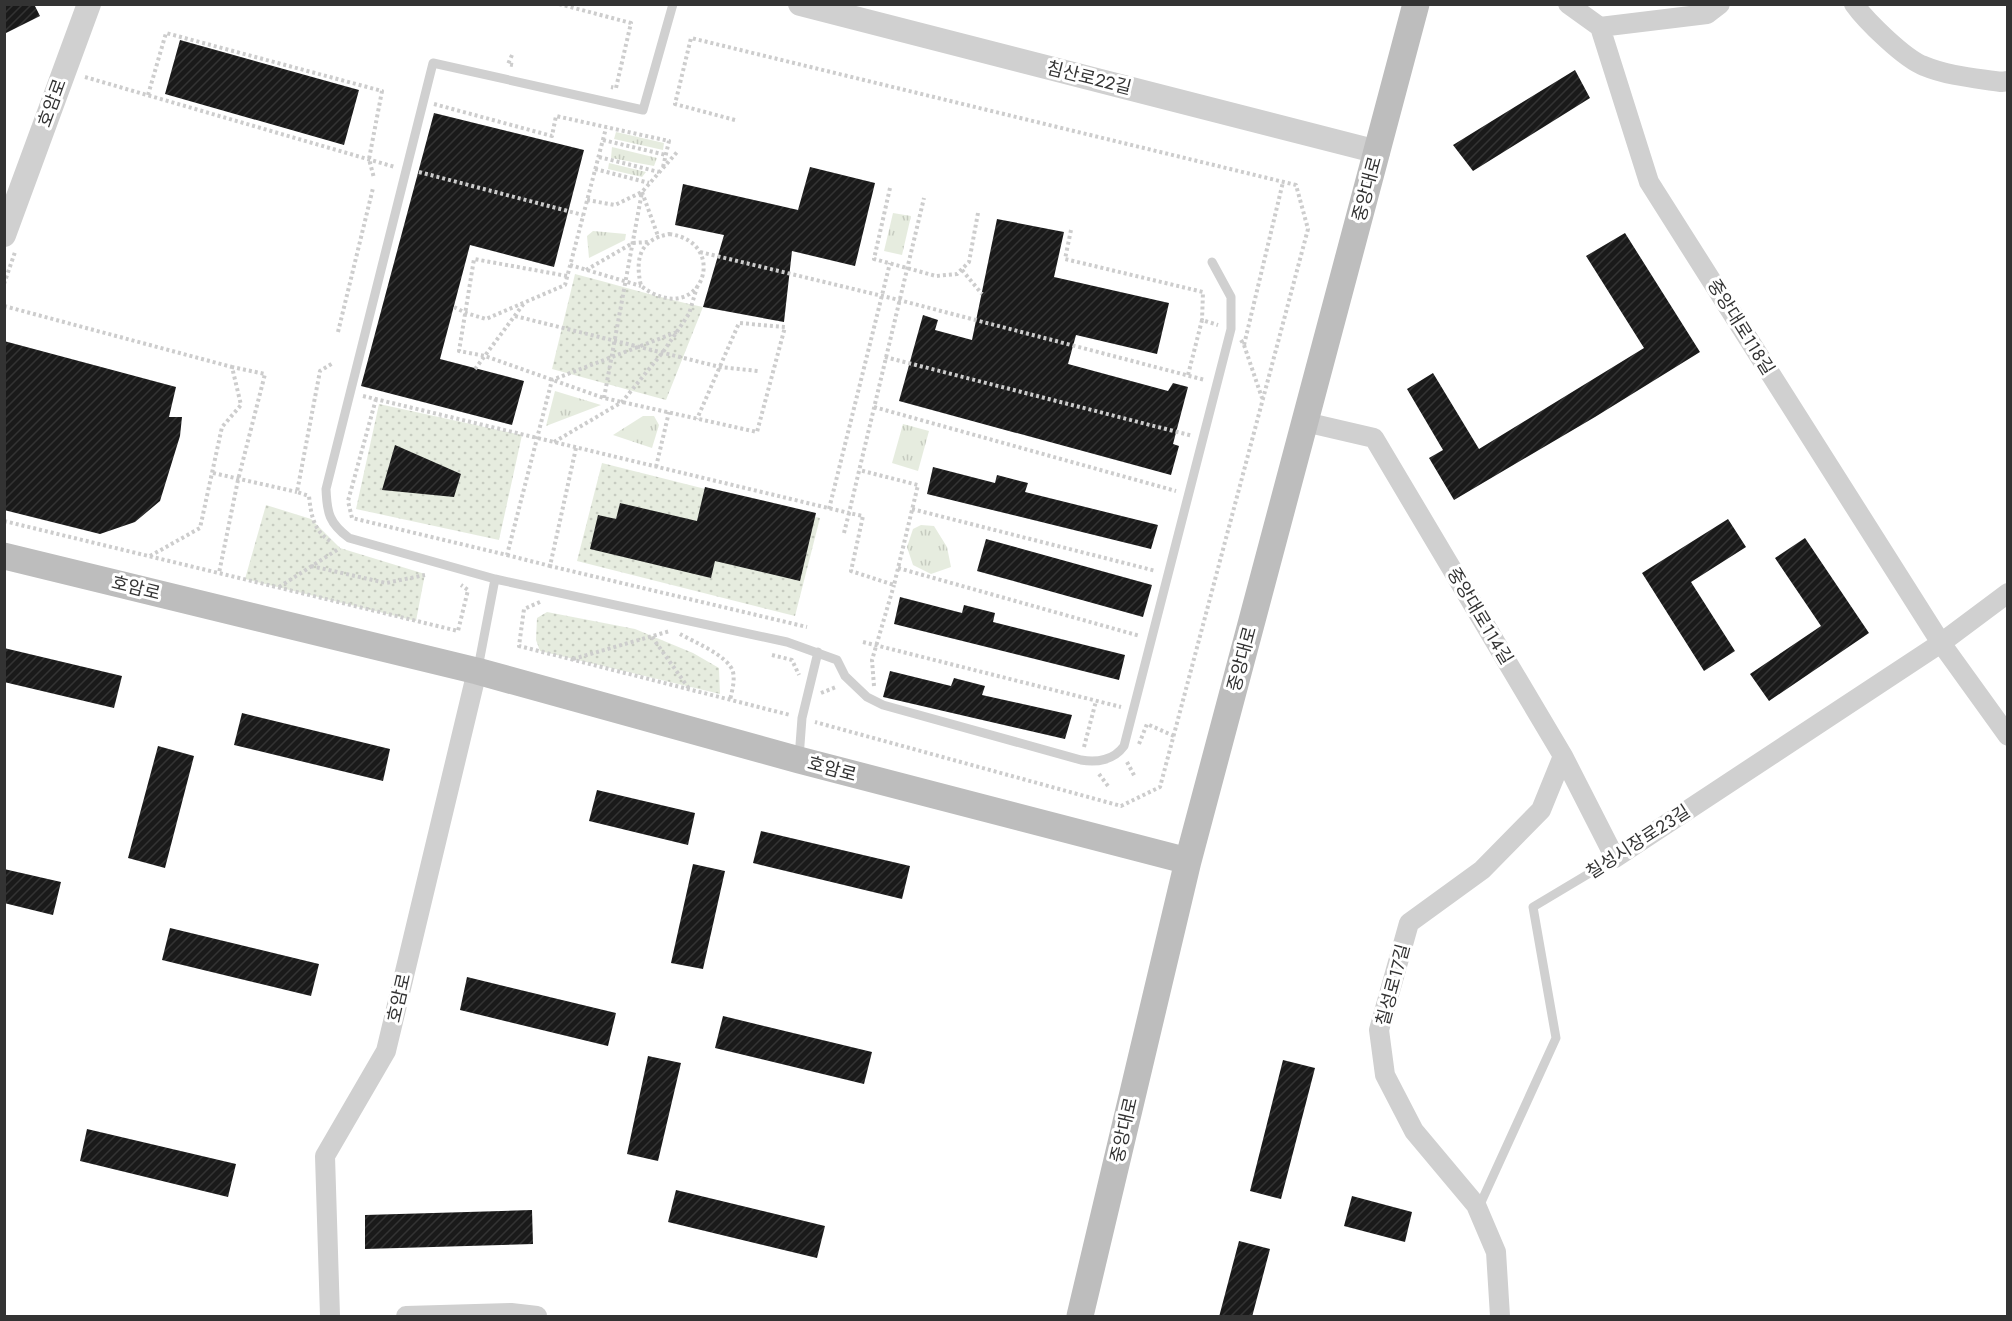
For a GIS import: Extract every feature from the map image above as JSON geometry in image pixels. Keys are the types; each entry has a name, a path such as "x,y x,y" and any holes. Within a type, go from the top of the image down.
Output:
{"main road":[{"name":"중앙대로","path":"1080,1317 1188,861 1416,4"},
{"name":"호암로","path":"4,556 477,671 799,760 1188,861"}],"street":[{"name":"호암로","path":"4,235 89,4"},
{"name":"침산로22길","path":"800,4 1378,152"},
{"path":"1568,4 1600,27 1707,14 1720,4"},
{"path":"1854,4 1866,20 1921,65 1955,75 2007,81"},
{"name":"중앙대로118길","path":"1600,27 1649,182 1941,643 2007,736"},
{"name":"중앙대로114길","path":"1305,422 1374,438 1563,756 1615,858"},
{"name":"칠성시장로23길","path":"1615,858 1941,643 2007,593"},
{"name":"호암로","path":"330,1317 325,1156 386,1051 477,671"},
{"name":"칠성로17길","path":"1500,1317 1496,1252 1478,1209 1414,1131 1385,1075 1379,1030 1409,923 1482,870 1541,810 1563,756"},
{"path":"406,1317 511,1313 537,1317"}],"lane":[{"path":"673,4 643,110 433,63 326,489 327,512 337,529 349,538 495,579 787,642 837,660 845,676 867,697 883,705 1095,762 1119,753 1124,746 1231,329 1231,297 1212,262"},
{"path":"477,671 495,579"},
{"path":"799,760 802,718 818,652"},
{"name":"칠성시장로23길","path":"1478,1209 1556,1038 1533,907 1615,858"}],"path":[{"path":"559,4 631,23 616,88 605,85"},
{"path":"148,95 166,33 382,91 369,159 374,178"},
{"path":"735,120 675,104 691,38 1296,185 1308,229 1160,787 1120,806 802,718"},
{"path":"512,55 508,64 519,66"},
{"path":"85,77 396,168"},
{"path":"431,103 552,136 556,116 669,141 663,167"},
{"path":"454,307 486,319 565,285 606,128"},
{"path":"603,140 666,155"},
{"path":"587,200 615,205 642,192 678,151"},
{"path":"599,157 659,172"},
{"path":"595,169 649,183"},
{"path":"415,171 583,215"},
{"path":"338,332 373,188"},
{"path":"890,188 874,259 936,276 957,274 969,262 978,213"},
{"path":"642,192 658,236"},
{"path":"604,398 642,192"},
{"path":"844,533 924,198"},
{"path":"1071,230 1065,259 1203,292 1202,320"},
{"path":"553,442 622,402 663,352 689,314 704,267 700,252 690,240 681,235 658,236 648,242 638,262 641,286"},
{"path":"585,270 633,243 648,242"},
{"path":"700,252 899,300 1217,383"},
{"path":"567,276 474,259 459,351 485,356 604,398 669,412 697,419 757,432 785,327 739,323 697,419"},
{"path":"829,509 890,263"},
{"path":"570,265 641,286 660,298 670,300 690,294 697,287"},
{"path":"962,270 982,294"},
{"path":"475,369 525,302"},
{"path":"4,306 265,374 238,480 219,573"},
{"path":"515,316 720,367 758,371"},
{"path":"552,380 677,332"},
{"path":"1244,345 1263,400"},
{"path":"885,357 1203,438"},
{"path":"297,492 320,371 333,363"},
{"path":"150,556 200,528 222,427 241,405 232,367"},
{"path":"507,555 552,380"},
{"path":"365,386 362,396 863,516 852,571 894,585"},
{"path":"376,399 348,501 352,518 807,627"},
{"path":"874,407 1189,495"},
{"path":"656,467 669,412"},
{"path":"550,566 576,448"},
{"path":"859,470 918,485 894,585 872,660 875,701"},
{"path":"213,473 309,496"},
{"path":"912,509 1168,574"},
{"path":"4,521 458,631 468,590"},
{"path":"278,587 340,548"},
{"path":"311,566 386,583 433,573"},
{"path":"898,568 1151,640"},
{"path":"542,601 524,609 519,646 793,716 795,706"},
{"path":"659,628 703,639"},
{"path":"573,660 671,631"},
{"path":"680,633 727,660 733,671 730,700"},
{"path":"652,637 690,690"},
{"path":"863,642 1133,710"},
{"path":"771,655 792,660 799,677"},
{"path":"1081,760 1096,701"},
{"path":"1127,762 1135,777"},
{"path":"1097,771 1108,786"}],"green space":[{"path":"616,132 664,143 663,150 614,139"},
{"path":"612,147 657,158 654,166 611,158"},
{"path":"609,163 646,172 642,177 608,169"},
{"path":"893,213 911,216 902,255 884,251"},
{"path":"593,231 626,234 625,240 589,258 587,236"},
{"path":"575,274 703,307 666,400 552,369"},
{"path":"555,391 601,405 546,426"},
{"path":"379,404 522,435 499,540 356,509"},
{"path":"643,416 654,416 659,425 652,448 613,435"},
{"path":"903,424 929,431 918,471 892,463"},
{"path":"602,463 820,518 795,616 577,561"},
{"path":"266,505 311,519 340,548 425,574 416,621 245,579"},
{"path":"921,525 934,526 947,547 951,567 931,574 913,565 907,547 913,529"},
{"path":"547,612 635,629 693,653 719,668 720,694 540,651 536,640 537,618"}],"building":[{"path":"4,4 34,4 40,16 4,34"},
{"path":"180,40 359,90 344,145 165,94"},
{"path":"1575,70 1590,98 1473,171 1453,145"},
{"path":"434,113 584,150 554,267 470,245 440,359 524,381 512,425 361,386"},
{"path":"810,167 875,183 855,266 792,251 784,322 703,307 724,235 675,225 683,184 798,210"},
{"path":"997,219 1064,232 1054,277 1169,303 1157,354 1076,335 1068,364 1168,391 1173,383 1188,387 1173,444 1179,446 1171,475 899,401 923,315 938,320 935,330 972,340"},
{"path":"1625,233 1700,352 1454,500 1429,458 1443,450 1407,389 1433,373 1479,449 1644,348 1586,256"},
{"path":"4,341 176,387 169,417 182,417 180,436 160,501 135,522 100,534 4,510"},
{"path":"395,445 461,474 454,497 382,490"},
{"path":"933,467 995,483 997,475 1028,483 1025,492 1158,525 1151,549 927,494"},
{"path":"705,487 816,513 800,581 715,561 711,578 590,549 598,515 616,519 620,503 697,521"},
{"path":"1728,519 1746,547 1691,582 1735,651 1704,671 1642,573"},
{"path":"1805,538 1869,633 1769,701 1750,674 1821,626 1775,558"},
{"path":"986,539 1152,585 1143,617 977,571"},
{"path":"900,597 962,613 964,605 995,613 993,622 1125,655 1119,680 894,624"},
{"path":"4,648 122,676 114,708 4,682"},
{"path":"890,671 951,686 954,678 985,686 982,695 1072,715 1065,739 883,697"},
{"path":"242,713 390,749 383,781 234,745"},
{"path":"158,746 194,756 165,868 128,858"},
{"path":"597,790 695,813 688,845 589,821"},
{"path":"761,831 910,866 902,899 753,863"},
{"path":"693,864 725,871 703,969 671,963"},
{"path":"4,869 61,882 53,915 4,903"},
{"path":"170,928 319,964 311,996 162,960"},
{"path":"467,977 616,1013 608,1046 460,1010"},
{"path":"723,1016 872,1052 864,1084 715,1048"},
{"path":"648,1056 681,1063 658,1161 627,1154"},
{"path":"1283,1060 1315,1068 1281,1199 1250,1191"},
{"path":"87,1129 236,1164 228,1197 80,1161"},
{"path":"676,1190 825,1226 817,1258 668,1222"},
{"path":"1352,1196 1412,1212 1405,1242 1344,1226"},
{"path":"532,1210 533,1244 365,1249 365,1215"},
{"path":"1239,1241 1270,1249 1252,1317 1219,1317"}]}
